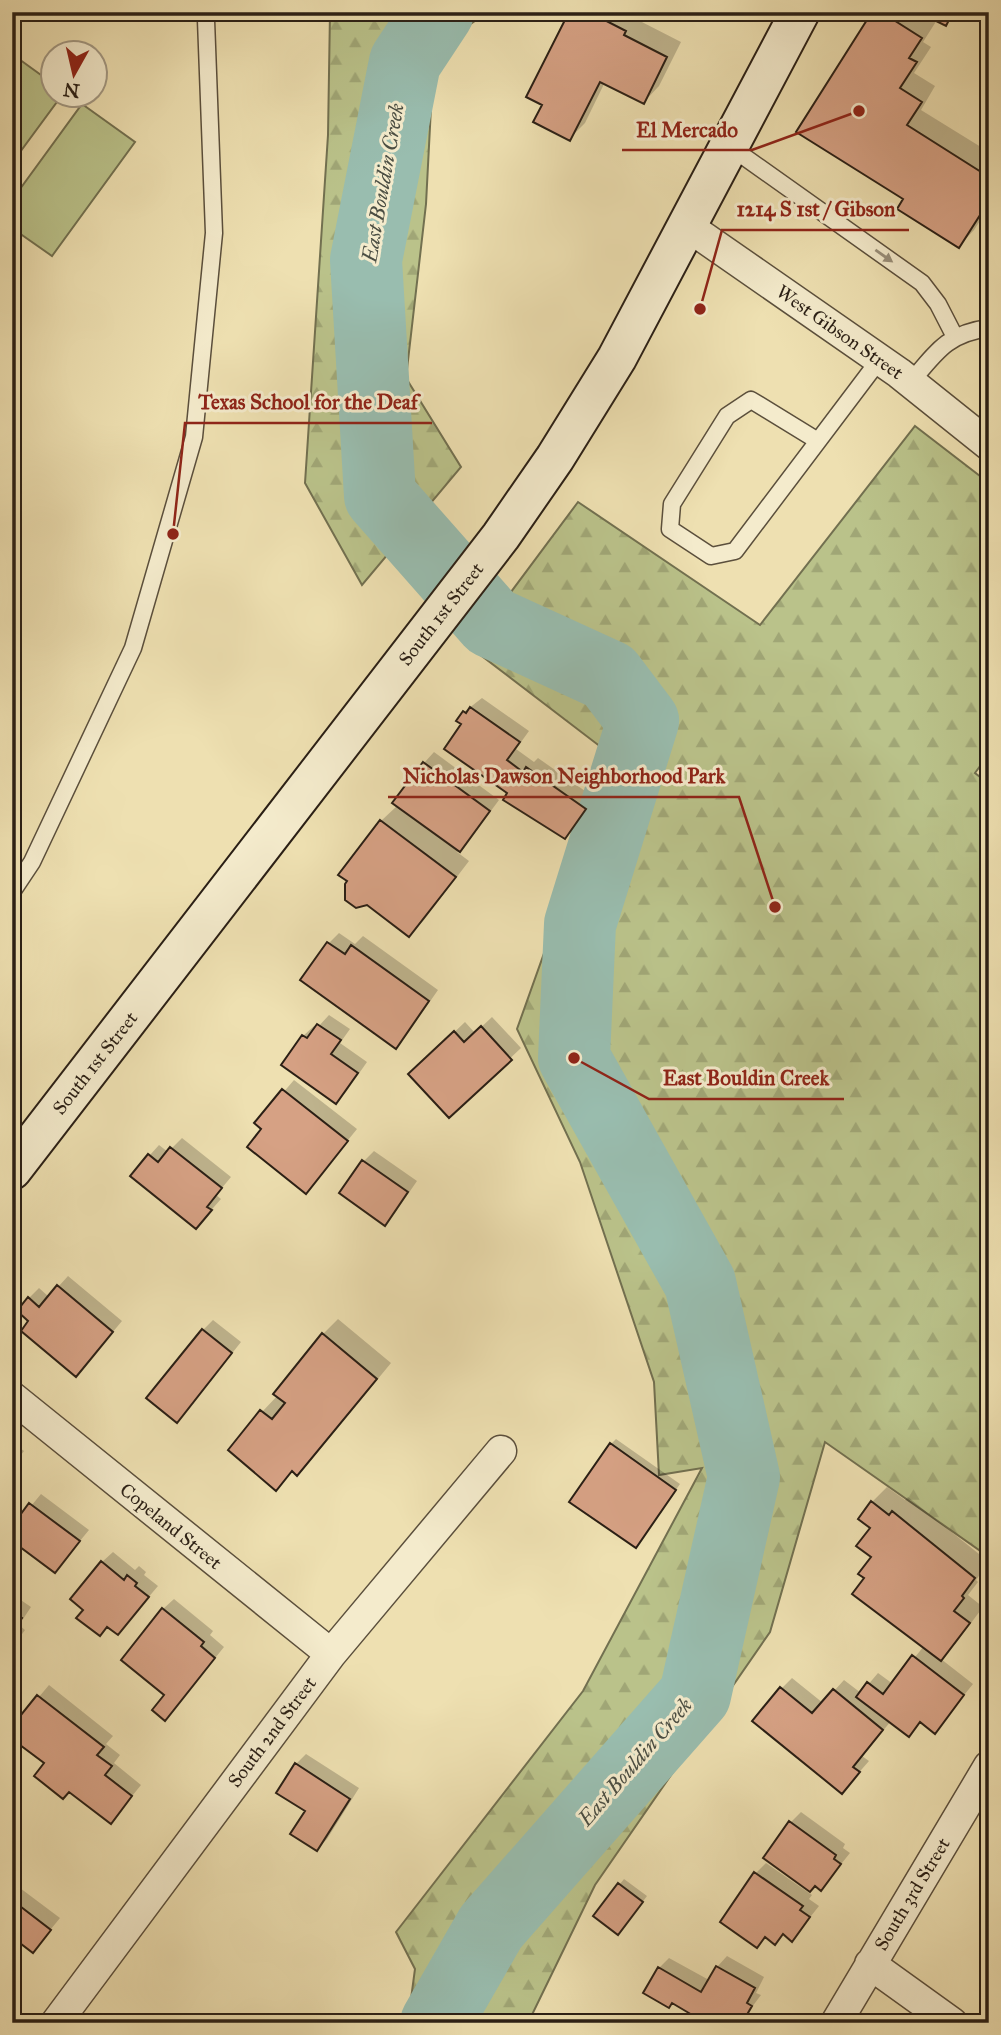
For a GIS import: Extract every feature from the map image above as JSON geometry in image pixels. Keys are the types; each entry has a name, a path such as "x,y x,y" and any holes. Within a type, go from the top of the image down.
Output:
{"main road":[{"name":"South 1st Street","path":"12,1170 441,615 501,536 555,458 617,358 800,12"}],"street":[{"name":"West Gibson Street","path":"686,225 880,359 989,444"},
{"name":"Copeland Street","path":"12,1397 331,1654"},
{"name":"South 2nd Street","path":"56,2023 331,1654 501,1451"},
{"name":"South 3rd Street","path":"836,2023 989,1766"},
{"path":"870,1964 952,2023"}],"lane":[{"path":"12,892 32,862 134,648 194,437 214,233 206,20 208,12"},
{"path":"729,146 922,283 938,304 955,337"},
{"path":"911,382 940,348 955,337 989,328"},
{"path":"818,441 751,400 727,416 671,504 670,529 711,556 735,551 880,359"}],"green space":[{"path":"330,12 488,12 434,49 426,204 406,378 461,467 362,585 305,483 328,135"},
{"path":"12,54 38,73 38,108 52,108 12,163"},
{"path":"79,108 88,108 135,142 52,256 12,228 12,200"},
{"path":"915,426 989,483 989,754 975,773 989,784 989,1557 825,1442 770,1632 595,1885 528,2023 398,2023 411,1999 415,1969 396,1932 583,1691 702,1468 659,1475 654,1382 580,1162 517,1029 614,757 470,647 578,502 760,625"}],"building":[{"path":"569,12 589,12 626,31 624,35 667,57 644,104 600,82 570,141 533,122 542,105 526,97"},
{"path":"872,12 881,12 922,38 909,58 917,62 900,88 922,102 907,125 989,177 989,201 959,248 897,209 903,199 796,132"},
{"path":"918,12 953,12 946,26"},
{"path":"470,707 520,742 507,760 523,772 526,767 586,809 565,839 503,800 507,793 444,749 461,724 456,721 463,711 466,713"},
{"path":"423,762 490,811 460,852 392,803"},
{"path":"380,820 456,877 409,937 367,905 356,908 345,900 347,881 338,875"},
{"path":"327,942 345,954 351,945 429,1001 396,1049 300,980"},
{"path":"317,1024 341,1040 331,1054 358,1073 336,1104 281,1065 302,1035 307,1038"},
{"path":"481,1026 512,1060 449,1118 408,1074 454,1031 464,1042"},
{"path":"282,1089 348,1141 306,1194 247,1147 261,1129 254,1123"},
{"path":"170,1147 222,1188 207,1207 212,1210 196,1229 130,1176 148,1154 158,1162"},
{"path":"362,1160 408,1192 385,1226 339,1193"},
{"path":"57,1285 113,1332 76,1377 21,1331 28,1321 17,1311 28,1297 39,1307"},
{"path":"202,1329 232,1353 177,1423 146,1398"},
{"path":"322,1333 377,1379 297,1476 292,1471 276,1491 228,1450 260,1410 272,1419 285,1403 273,1394"},
{"path":"610,1443 676,1490 636,1548 569,1502"},
{"path":"871,1501 889,1515 892,1511 975,1578 954,1611 970,1623 941,1661 852,1594 864,1578 858,1574 871,1557 856,1546 870,1528 858,1519"},
{"path":"29,1503 80,1541 55,1573 12,1541 12,1526"},
{"path":"101,1561 124,1580 127,1575 137,1583 135,1586 149,1597 118,1635 107,1627 100,1636 76,1618 83,1610 70,1599"},
{"path":"162,1608 204,1642 201,1646 215,1658 165,1721 152,1710 164,1695 121,1660"},
{"path":"12,1611 22,1618 12,1632"},
{"path":"912,1655 964,1695 935,1734 920,1722 909,1737 856,1697 867,1682 883,1694"},
{"path":"780,1687 812,1713 833,1689 883,1730 853,1767 860,1772 842,1794 752,1721"},
{"path":"37,1695 104,1747 97,1755 112,1766 105,1775 132,1796 111,1824 69,1792 63,1799 34,1776 44,1763 12,1739 12,1726"},
{"path":"295,1763 350,1799 317,1851 290,1834 305,1811 276,1793"},
{"path":"789,1821 836,1855 834,1859 841,1864 821,1891 815,1886 810,1892 763,1858"},
{"path":"754,1872 803,1906 800,1910 810,1917 792,1942 783,1934 775,1945 765,1937 757,1948 720,1922"},
{"path":"618,1883 643,1902 618,1935 593,1916"},
{"path":"12,1900 51,1930 33,1953 12,1937"},
{"path":"716,1966 755,1988 747,2003 752,2006 745,2018 741,2017 737,2023 713,2023 701,2016 699,2019 672,2003 669,2008 643,1993 658,1967 701,1992"}],"waterway":[{"name":"East Bouldin Creek","path":"436,2023 491,1927 695,1695 744,1477 700,1283 574,1058 580,924 643,721 609,676 491,622 380,496 366,260 405,62 438,12"}],"place":[{"name":"El Mercado","path":"859,111"},
{"name":"1214 S 1st / Gibson","path":"700,309"},
{"name":"Texas School for the Deaf","path":"173,534"},
{"name":"Nicholas Dawson Neighborhood Park","path":"775,907"},
{"name":"East Bouldin Creek","path":"574,1058"}]}
